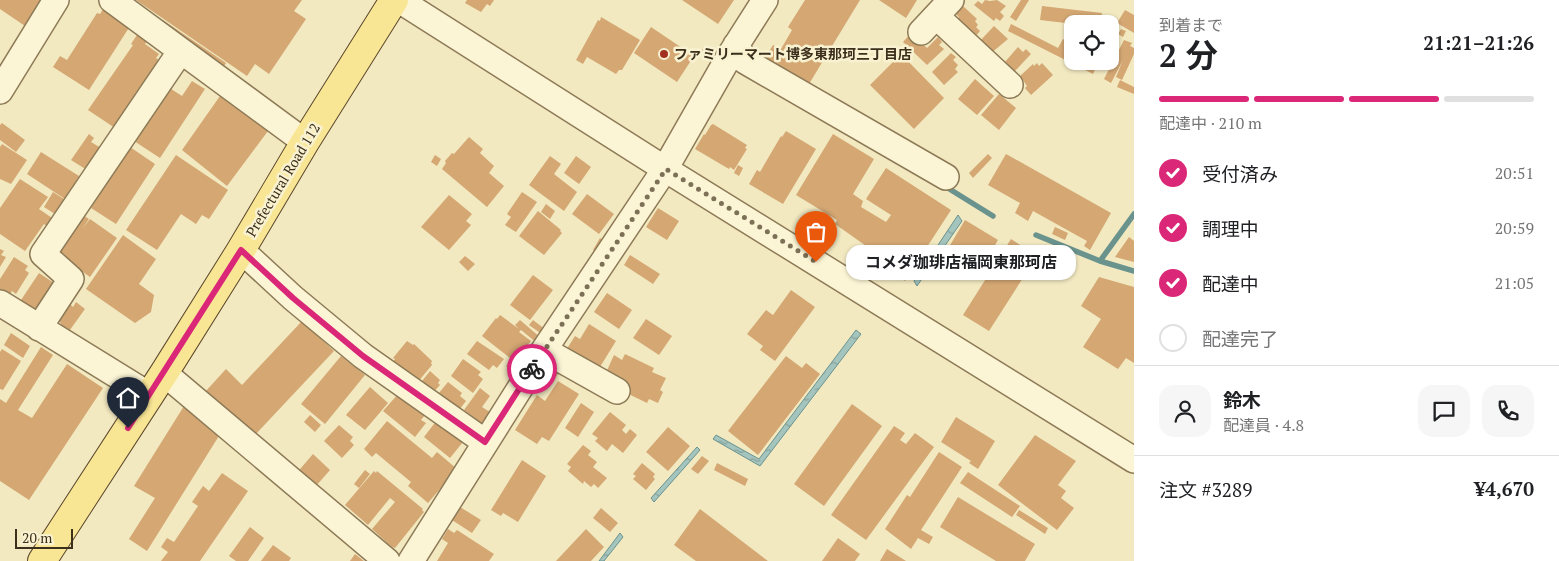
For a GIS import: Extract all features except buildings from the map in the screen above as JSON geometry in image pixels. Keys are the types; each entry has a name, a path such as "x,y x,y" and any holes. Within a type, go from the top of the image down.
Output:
{"main road":[{"name":"Prefectural Road 112","path":"42,561 164,373 394,0"}],"street":[{"path":"0,91 56,0"},
{"path":"112,0 180,52 305,142"},
{"path":"399,0 666,169 1134,460"},
{"path":"411,561 544,350 666,169 736,45 765,0"},
{"path":"936,16 1010,85"},
{"path":"736,45 746,61 946,177"},
{"path":"39,328 71,280 43,254 180,52"},
{"path":"241,250 293,298 363,356 485,442"},
{"path":"0,303 149,395"},
{"path":"544,350 616,392"},
{"path":"164,373 387,561"}],"water":[{"path":"958,215 962,221 917,286 914,281"},
{"path":"856,330 861,334 760,466 713,439 716,435 759,459"},
{"path":"697,447 700,450 654,502 651,498"},
{"path":"620,533 623,537 604,561 599,561"}],"waterway":[{"path":"943,185 993,216"},
{"path":"1100,261 1134,214"},
{"path":"1036,235 1100,261 1134,271"}],"way so far":[{"path":"532,369 666,169 816,262"}],"place":[{"name":"ファミリーマート博多東那珂三丁目店","path":"664,54"},
{"name":"コメダ珈琲店福岡東那珂店","path":"816,262"}],"route":[{"path":"128,428 241,250 293,298 363,356 485,442 532,369"}]}
